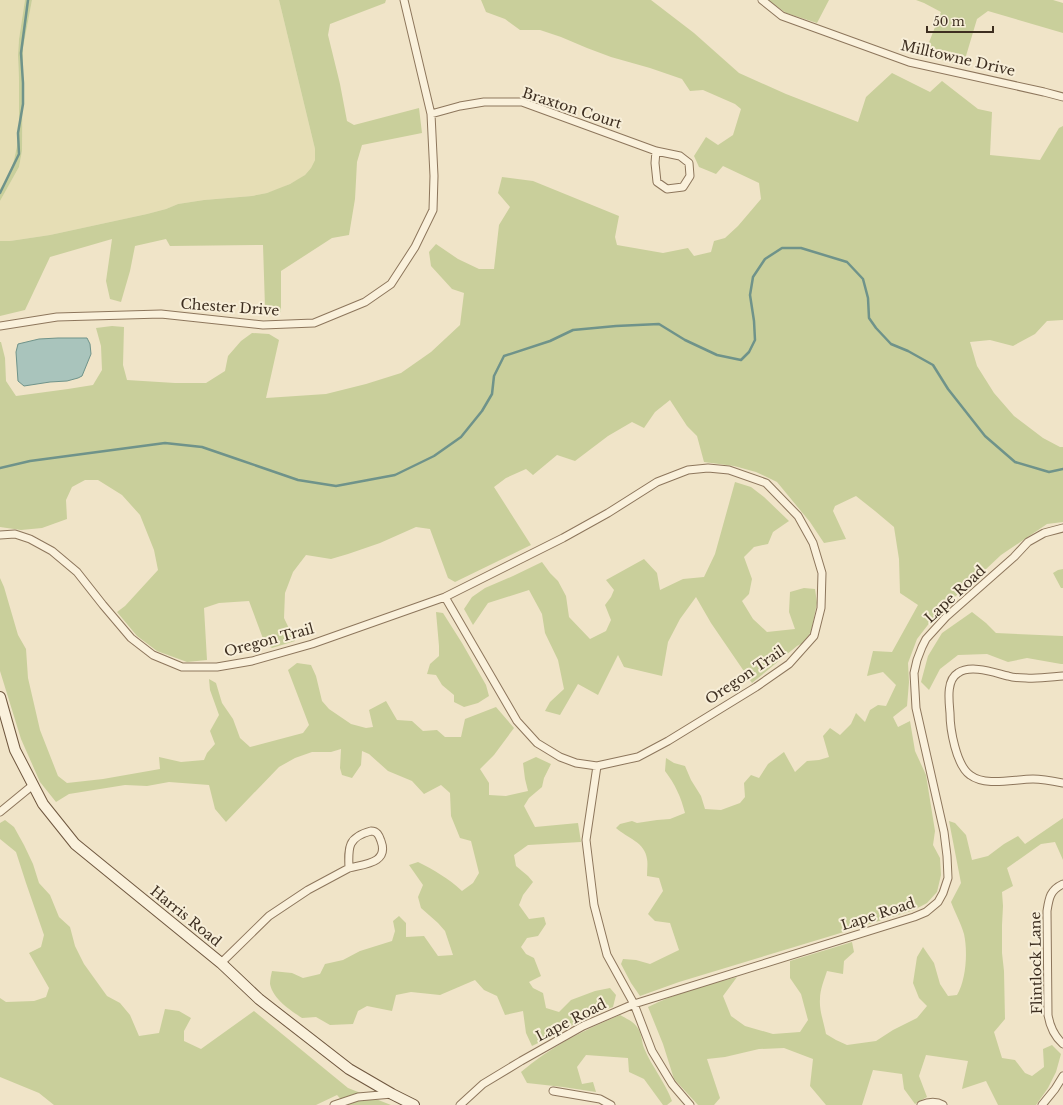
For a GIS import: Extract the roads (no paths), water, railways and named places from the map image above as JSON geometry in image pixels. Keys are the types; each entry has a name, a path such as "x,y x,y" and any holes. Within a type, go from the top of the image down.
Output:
{"street":[{"name":"Chester Drive","path":"0,326 57,317 161,314 263,325 314,322 366,302 391,284 415,247 433,210 434,176 431,114 404,0"},
{"name":"Milltowne Drive","path":"762,0 782,16 909,62 1063,97"},
{"name":"Braxton Court","path":"431,114 460,106 484,102 522,102 656,151 680,156 689,163 690,176 683,188 667,189 657,182 655,163 656,151"},
{"name":"Oregon Trail","path":"0,534 16,534 52,551 77,572 132,638 153,655 182,667 217,667 252,661 312,644 445,597 563,538 608,513 657,482 688,470 708,468 729,470 766,483 798,516 813,543 822,573 821,608 814,636 789,664 756,687 668,741 638,757 597,766 576,763 560,758 537,743 517,720 445,597"},
{"name":"Lape Road","path":"460,1105 483,1084 521,1061 583,1026 634,1004 914,917 926,912 938,902 948,878 947,856 944,832 916,708 914,672 917,660 926,639 946,617 1014,557 1028,542 1044,533 1063,528"},
{"path":"1063,676 1028,678 1010,677 993,672 967,670 958,672 953,677 949,692 950,718 954,744 963,767 969,775 978,779 994,782 1033,779 1063,783"},
{"name":"Harris Road","path":"0,697 15,750 43,804 75,844 222,963 259,999 349,1069 414,1105"},
{"path":"597,766 586,840 594,905 607,955 634,1004 652,1051 686,1104"},
{"path":"0,812 33,785"},
{"path":"222,963 255,928 269,916 308,890 349,868 378,859 382,853 383,846 378,834 371,831 356,837 348,852 349,868"},
{"name":"Flintlock Lane","path":"1063,884 1057,886 1050,896 1047,911 1048,1015 1050,1025 1054,1033 1063,1044"},
{"path":"1042,1105 1063,1076"},
{"path":"552,1090 600,1100 611,1105"},
{"path":"334,1105 358,1097 392,1094"},
{"path":"921,1105 927,1103 938,1103 943,1105"}],"water":[{"path":"87,338 90,344 91,354 82,376 67,381 24,386 18,381 16,352 18,344 39,339"}],"waterway":[{"path":"0,193 19,154 18,133 23,104 21,53 28,0"},
{"path":"0,468 30,461 165,443 202,447 298,480 336,486 395,475 434,456 461,437 482,411 492,394 494,376 504,356 550,341 573,330 659,324 685,340 717,355 741,360 749,352 755,340 750,295 753,277 765,259 782,248 801,248 847,262 863,279 868,298 869,318 876,328 891,344 908,351 933,365 948,389 985,436 1015,462 1049,472 1063,469"}]}
